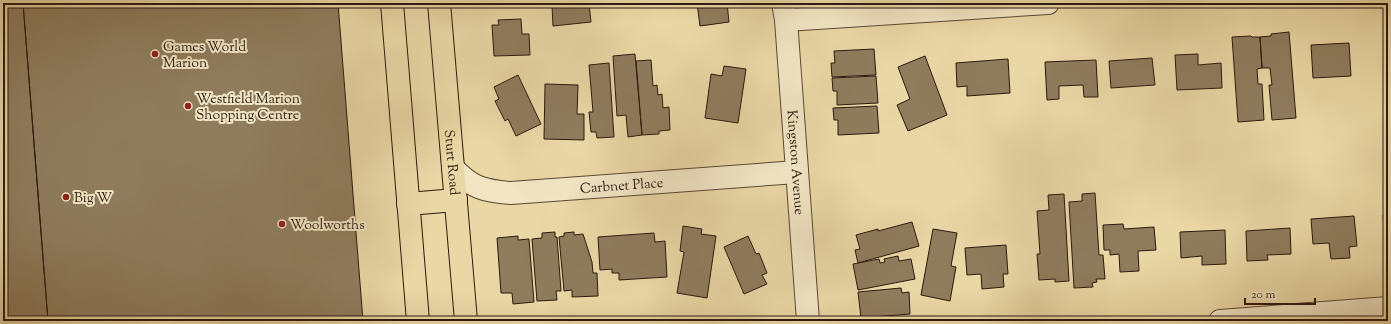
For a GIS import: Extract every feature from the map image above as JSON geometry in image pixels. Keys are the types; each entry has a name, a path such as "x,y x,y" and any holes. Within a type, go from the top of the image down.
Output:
{"main road":[{"path":"392,3 418,321"},
{"name":"Sturt Road","path":"440,3 466,321"},
{"path":"408,204 456,200"}],"street":[{"path":"784,12 1048,3"},
{"name":"Kingston Avenue","path":"784,12 808,321"},
{"name":"Carbnet Place","path":"453,168 463,179 477,187 488,191 511,193 797,172"},
{"path":"1220,321 1388,308"}],"building":[{"path":"3,3 23,3 48,321 3,321"},
{"name":"Westfield Marion Shopping Centre","path":"23,3 338,3 363,321 48,321"},
{"path":"589,3 591,22 553,26 552,6"},
{"path":"697,3 727,3 729,22 700,26"},
{"path":"521,19 522,34 529,34 530,55 494,56 492,25 499,25 498,20"},
{"path":"1289,32 1296,118 1272,120 1269,85 1272,85 1270,68 1262,68 1260,37"},
{"path":"1232,37 1260,37 1262,68 1257,69 1258,84 1262,84 1264,120 1238,122"},
{"path":"1349,43 1351,76 1313,78 1311,45"},
{"path":"874,49 876,75 832,77 831,63 835,63 834,51"},
{"path":"635,54 642,135 628,137 626,115 617,116 613,56"},
{"path":"1198,54 1198,65 1221,63 1222,88 1177,90 1175,55"},
{"path":"925,56 947,115 908,131 897,105 910,99 898,67"},
{"path":"1152,58 1155,85 1111,88 1109,61"},
{"path":"1008,59 1010,93 967,96 967,86 957,87 956,63"},
{"path":"651,60 653,86 657,85 658,95 662,94 663,108 669,107 670,130 659,131 659,134 642,135 636,61"},
{"path":"1096,60 1098,97 1084,97 1083,85 1059,86 1059,99 1047,100 1045,62"},
{"path":"609,63 614,137 597,138 596,132 591,132 589,112 593,112 589,65"},
{"path":"724,66 746,69 738,123 705,118 711,74 722,76"},
{"path":"518,75 541,124 516,136 508,119 505,121 495,101 499,99 494,87"},
{"path":"876,76 878,103 837,105 837,91 833,91 832,78"},
{"path":"545,84 578,85 577,114 584,114 584,140 544,139"},
{"path":"877,106 879,133 838,135 838,120 834,120 833,108"},
{"path":"1095,193 1099,255 1103,255 1105,279 1096,279 1097,282 1092,283 1093,287 1074,288 1069,202 1082,201 1082,194"},
{"path":"1064,194 1069,281 1055,282 1055,279 1039,280 1037,254 1040,254 1037,211 1049,210 1048,195"},
{"path":"1388,214 1388,245 1385,245 1383,215"},
{"path":"1354,216 1357,246 1349,247 1350,258 1331,259 1329,243 1313,244 1311,219"},
{"path":"912,222 919,246 858,263 855,250 860,249 856,235"},
{"path":"1123,224 1124,229 1154,227 1156,250 1138,251 1139,271 1120,272 1119,254 1110,255 1110,250 1104,250 1103,225"},
{"path":"683,226 702,229 701,234 716,236 707,298 677,293 684,252 680,251"},
{"path":"1290,228 1291,254 1267,255 1268,260 1247,261 1246,231"},
{"path":"933,229 957,233 951,266 956,267 950,301 921,295"},
{"path":"1225,230 1226,264 1202,265 1202,256 1181,258 1180,232"},
{"path":"555,232 555,237 557,237 561,291 556,291 557,300 537,301 532,239 542,238 542,233"},
{"path":"574,232 574,235 583,234 592,262 593,273 597,273 598,296 572,297 572,290 564,291 559,237 564,236 564,233"},
{"path":"654,233 655,242 665,241 667,277 619,280 619,273 612,273 612,269 600,270 598,237"},
{"path":"518,236 518,240 529,239 534,302 513,304 512,293 501,293 497,238"},
{"path":"748,236 756,254 759,253 767,273 762,275 767,284 744,294 724,247"},
{"path":"1006,245 1008,274 1003,274 1004,287 982,289 981,274 967,275 965,248"},
{"path":"898,256 899,261 911,259 915,279 858,290 853,264 879,259 880,263 885,262 884,259"},
{"path":"901,288 902,293 909,292 910,314 861,318 858,292"}],"place":[{"name":"Games World Marion","path":"155,54"},
{"name":"Westfield Marion Shopping Centre","path":"188,106"},
{"name":"Big W","path":"66,197"},
{"name":"Woolworths","path":"282,224"}]}
